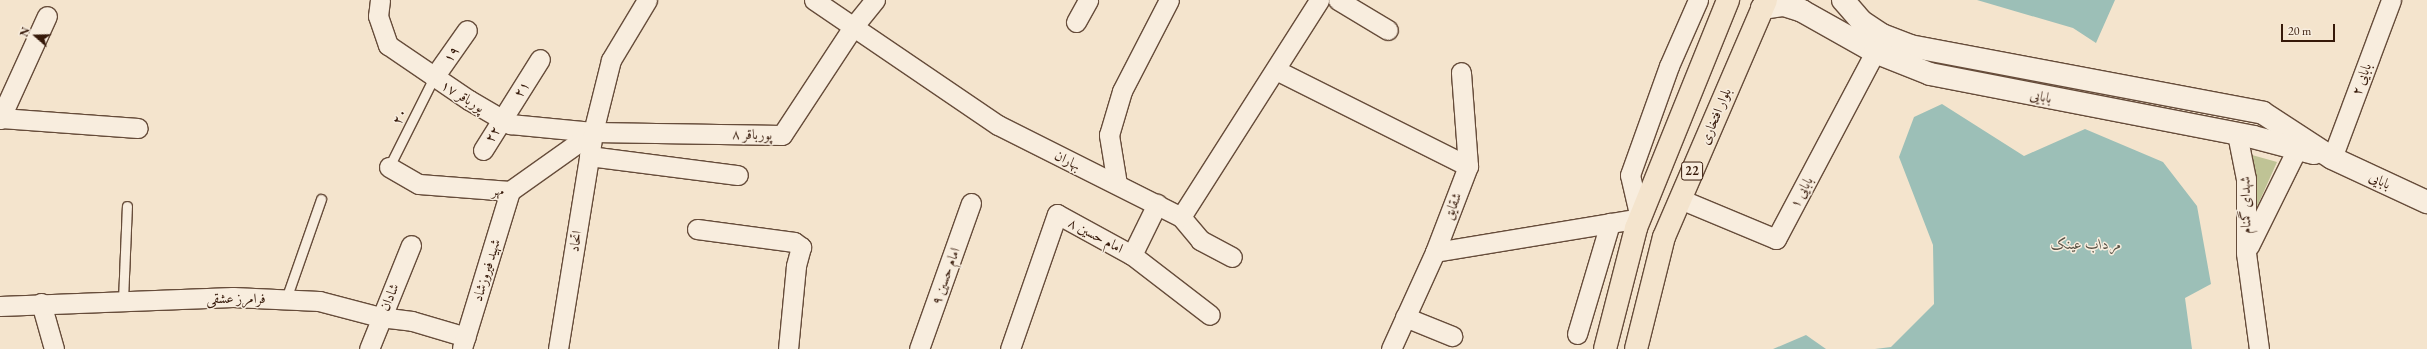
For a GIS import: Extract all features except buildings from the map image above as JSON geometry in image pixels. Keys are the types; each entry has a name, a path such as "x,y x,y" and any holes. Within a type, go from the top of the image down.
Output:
{"highway":[{"name":"22","path":"1605,349 1640,218 1728,0"},
{"name":"بلوار افتخاری","path":"1636,349 1664,237 1764,4"}],"main road":[{"name":"بابایی","path":"1843,0 1861,21 1882,35 1910,46 2263,113 2332,158 2427,202"},
{"name":"بابایی","path":"1764,4 1802,5 1875,52 1930,74 2237,134 2332,158"}],"street":[{"name":"پورباقر ۱۷","path":"380,0 378,16 388,46 434,77 510,124 593,132"},
{"name":"اتحاد","path":"558,349 593,132 611,60 647,0"},
{"name":"بهاران","path":"814,0 998,125 1182,217"},
{"path":"854,27 875,0"},
{"path":"1076,22 1088,0"},
{"path":"1117,184 1109,135 1122,91 1169,0"},
{"path":"1232,257 1200,240 1182,217 1319,0"},
{"path":"1338,0 1388,30"},
{"path":"1435,252 1640,218 1630,175 1669,66 1698,0"},
{"name":"بابایی ۲","path":"2332,158 2390,0"},
{"path":"47,16 0,118 138,128"},
{"name":"پورباقر ۸","path":"593,132 782,135 854,27"},
{"name":"۱۹","path":"434,77 467,30"},
{"name":"بابایی ۱","path":"1680,198 1776,239 1875,52"},
{"name":"۲۱","path":"502,119 540,59"},
{"path":"1276,70 1468,166"},
{"path":"1461,72 1468,166"},
{"name":"۲۲","path":"483,150 502,119"},
{"name":"مهر","path":"389,167 419,184 510,191 593,132"},
{"name":"شهدای گمنام","path":"2237,134 2246,179 2246,253 2259,349"},
{"name":"شهدای گمنام","path":"2246,253 2296,149"},
{"path":"589,156 738,175"},
{"name":"شقایق","path":"1391,349 1435,252 1468,166"},
{"name":"شهید فیروزشاد","path":"464,343 510,191"},
{"name":"امام حسین ۹","path":"919,349 971,203"},
{"path":"1132,254 1157,204"},
{"name":"امام حسین ۸","path":"1010,349 1056,214 1132,254 1210,316"},
{"path":"1577,334 1610,223"},
{"path":"697,229 794,242 801,247 796,266 788,349"},
{"name":"شادان","path":"368,349 411,245"},
{"name":"فرامرز عشقی","path":"0,306 41,303 233,296 319,301 380,317 412,321 464,343"},
{"path":"41,303 54,349"},
{"path":"1405,317 1452,336"}],"lane":[{"name":"۲۰","path":"389,167 434,77"},
{"path":"286,299 320,198"},
{"path":"124,300 126,206"}],"green space":[{"path":"2252,155 2277,162 2252,218"}],"water":[{"path":"1977,0 2115,0 2096,43 2073,28"},
{"name":"مرداب عینک","path":"1942,104 2024,156 2085,129 2163,162 2197,206 2211,284 2185,298 2192,349 1875,349 1891,347 1934,304 1933,245 1899,157 1914,117"},
{"path":"1806,335 1826,349 1773,349"}]}
